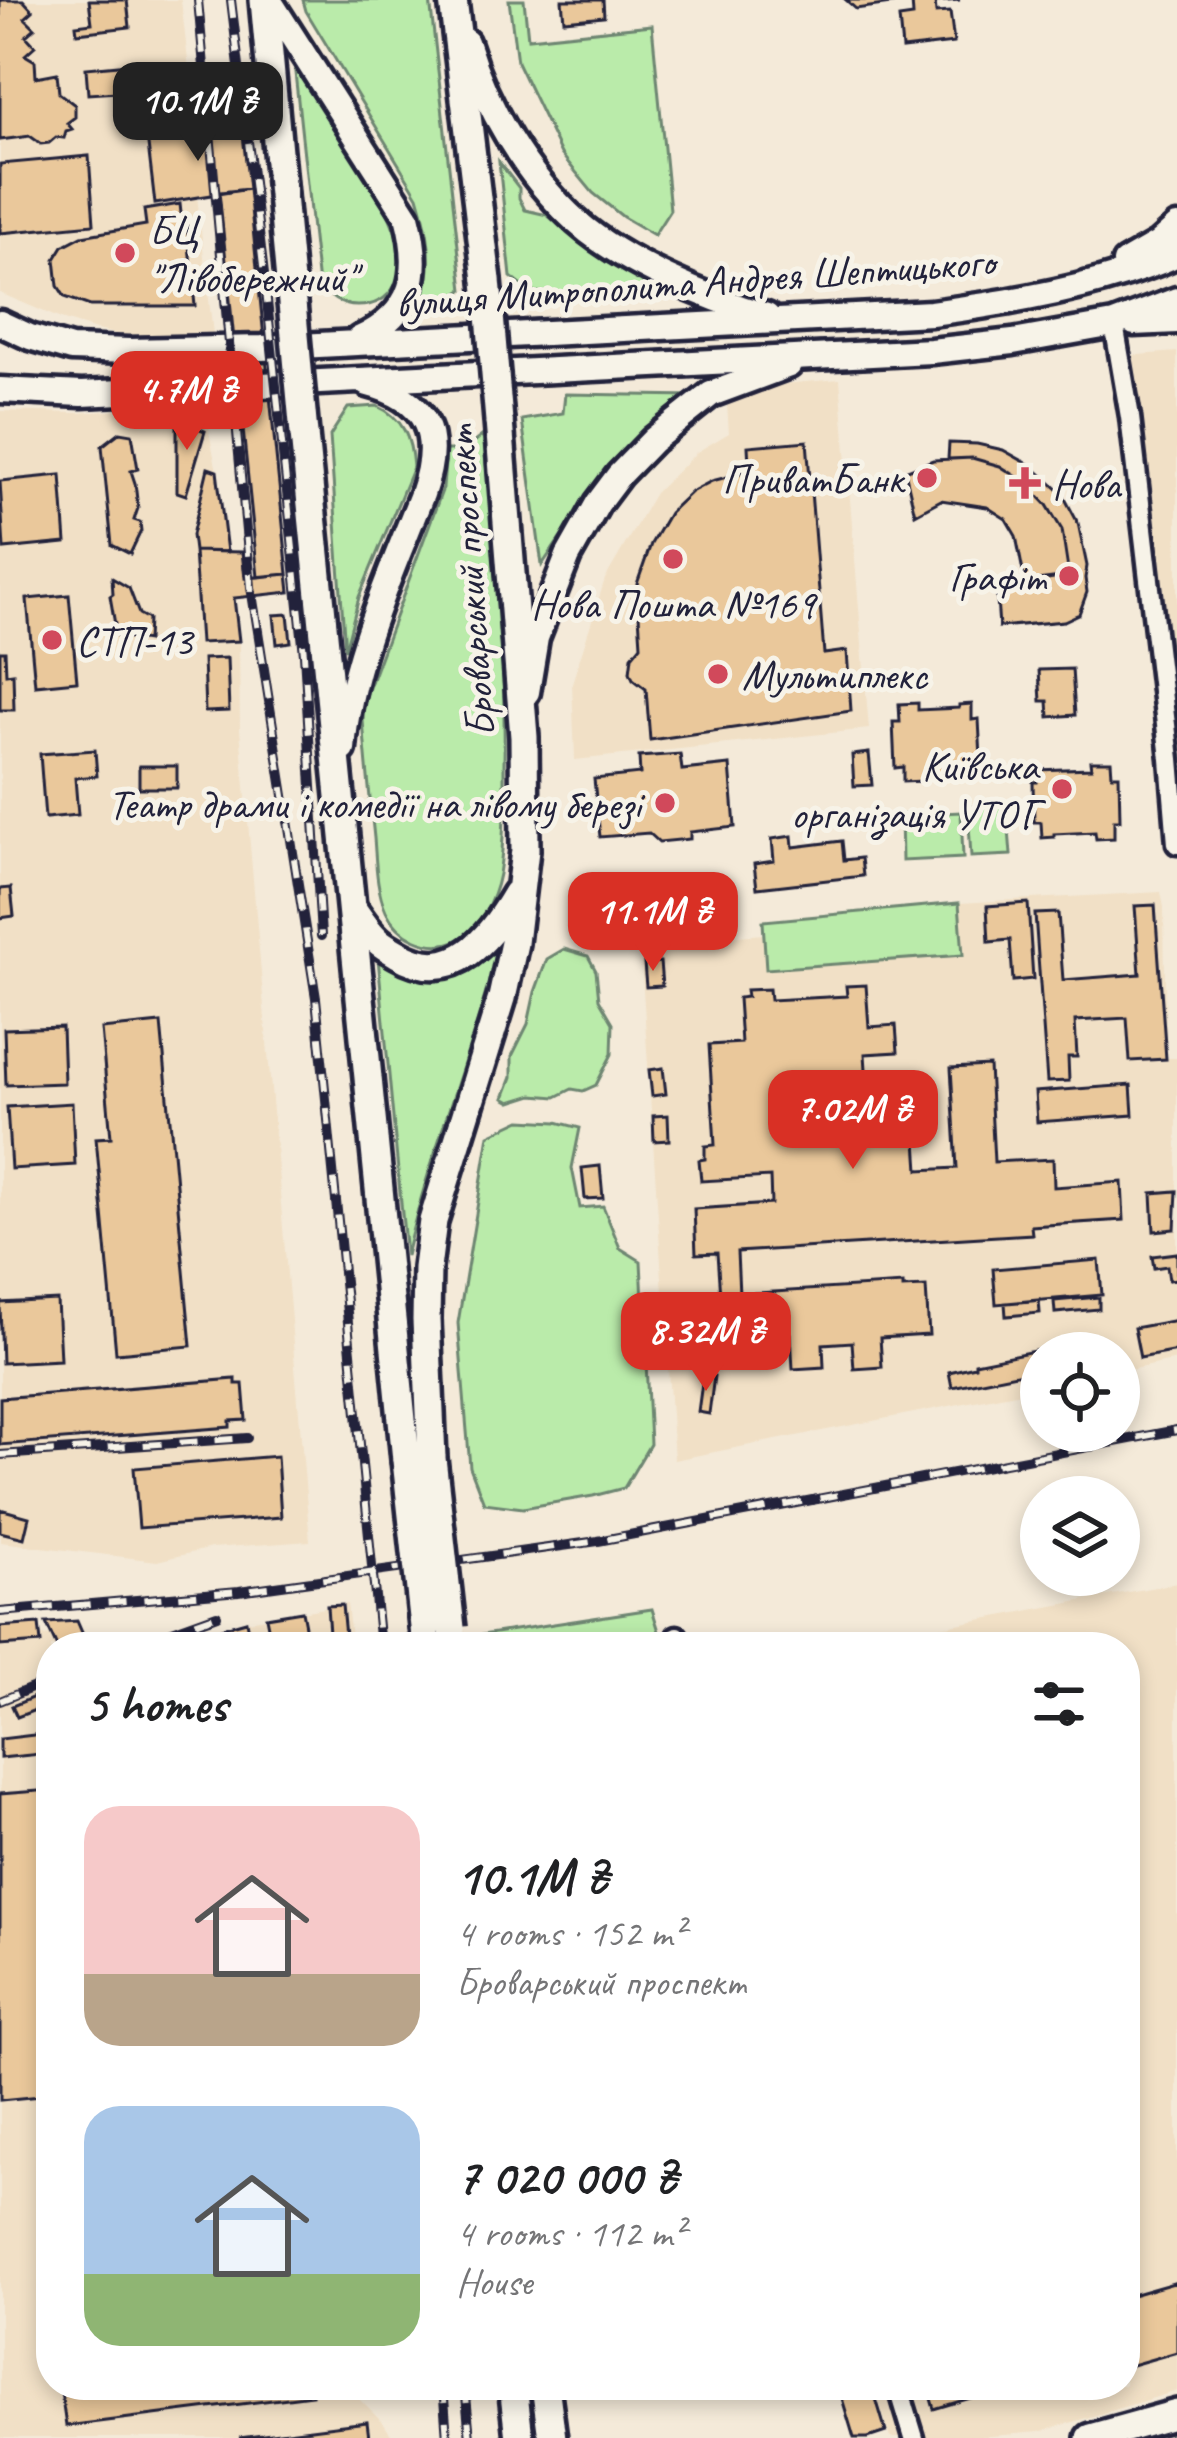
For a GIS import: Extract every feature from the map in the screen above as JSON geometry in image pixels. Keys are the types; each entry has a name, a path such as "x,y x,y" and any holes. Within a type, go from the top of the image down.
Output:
{"main road":[{"name":"Броварський проспект","path":"266,0 341,810 438,1632"},
{"path":"266,0 407,216 411,230 416,257 407,294 397,313 354,341"},
{"name":"Броварський проспект","path":"419,1459 433,1221 502,998 525,850 524,736 499,421 455,0"},
{"path":"455,0 475,72 492,108 539,180 579,223 610,246 696,291 787,321"},
{"path":"1083,287 1158,244 1177,227"},
{"name":"вулиця Митрополита Андрея Шептицького","path":"0,323 71,349 129,351 931,313 1083,287 1177,254"},
{"name":"вулиця Митрополита Андрея Шептицького","path":"0,390 82,394 913,352 1114,325 1177,300"},
{"path":"1114,325 1177,321"},
{"path":"524,736 528,682 541,626 568,556 598,502 653,440 711,394 811,356"},
{"path":"341,810 345,718 355,671 422,494 433,450 424,419 412,403 382,387 354,380"},
{"path":"352,908 378,941 407,959 446,963 486,940 523,882"},
{"path":"515,2400 519,2438"},
{"path":"547,2400 552,2438"},
{"path":"550,2400 575,2438"},
{"path":"1090,2438 1177,2414"}],"street":[{"path":"1114,325 1130,417 1177,844"},
{"path":"903,2400 914,2438"}],"shaded area":[{"path":"0,0 181,0 196,131 147,137 155,203 197,196 213,334 127,336 61,319 0,293"},
{"path":"1177,352 1177,738 1157,739 1112,357"},
{"path":"840,379 869,729 575,760 572,683 605,579 655,493 697,452 729,433 727,404 740,395 770,385"},
{"path":"214,404 209,431 227,552 194,551 200,643 239,641 240,729 310,1541 211,1548 157,1561 0,1542 0,411 76,413"},
{"path":"1161,892 1166,1058 1177,1058 1177,1360 1140,1368 1140,1332 1020,1332 1020,1392 674,1460 641,959 657,957 656,942 764,934 767,969 962,955 959,903"},
{"path":"1177,1583 1177,2391 1039,2432 890,2438 879,2400 1140,2400 1140,1632 914,1632 1107,1596 1140,1596 1140,1590"},
{"path":"347,1604 350,1632 209,1632"},
{"path":"36,1636 36,2400 360,2400 393,2438 0,2438 0,1638"}],"green space":[{"path":"303,0 430,0 463,290 454,296 424,297 429,246 418,196"},
{"path":"509,0 524,0 528,38 652,25 670,210 654,235 593,193 561,154 517,62"},
{"path":"293,54 393,226 401,267 392,290 374,303 345,304 318,285"},
{"path":"499,162 519,188 525,210 547,215 606,262 675,297 530,292 511,277"},
{"path":"565,394 694,396 598,483 542,565 522,420 563,413"},
{"path":"377,406 404,430 413,467 359,597 345,650 330,436 348,408"},
{"path":"483,435 504,722 499,874 485,913 464,936 445,944 425,943 391,920 378,884 364,701 443,488 446,450 464,450"},
{"path":"1007,805 1011,855 971,857 968,807"},
{"path":"961,812 963,858 902,861 901,815"},
{"path":"959,903 963,955 766,969 763,921"},
{"path":"564,949 588,956 596,971 599,999 613,1023 612,1054 596,1085 556,1097 533,1095 511,1102 504,1098 512,1077 512,1056 528,1024 547,959"},
{"path":"497,952 406,1256 378,958 411,973 438,976"},
{"path":"521,1120 580,1128 572,1168 580,1208 603,1206 620,1248 641,1261 650,1444 624,1488 523,1508 484,1503 470,1467 458,1323 489,1135"},
{"path":"652,1609 659,1632 502,1632"}],"building":[{"path":"0,0 23,0 33,11 25,18 35,28 26,36 35,46 25,55 35,61 36,77 57,73 59,93 75,105 75,117 67,123 72,129 64,138 41,144 30,136 0,140"},
{"path":"89,0 127,0 130,27 77,33 76,25 92,23"},
{"path":"562,0 603,0 604,16 564,20"},
{"path":"846,0 960,0 935,2 936,13 950,12 954,43 902,49 899,18 913,16 912,1 856,9"},
{"path":"130,64 132,91 88,94 86,68"},
{"path":"242,126 249,189 155,204 147,136"},
{"path":"89,156 94,224 0,233 0,164"},
{"path":"249,189 288,574 258,577 219,192"},
{"name":"БЦ \"Лівобережний\"","path":"180,204 182,223 187,225 195,306 90,306 65,297 58,286 55,259 63,246 82,236 146,225 144,210"},
{"path":"177,419 205,431 186,495 177,492"},
{"path":"120,432 132,434 138,469 131,471 138,508 134,520 140,522 141,531 130,554 112,545 102,446"},
{"path":"807,441 824,654 847,651 851,711 650,740 646,689 630,672 632,656 641,645 637,584 651,544 669,513 691,492 739,474 749,464 748,446"},
{"path":"949,443 1003,450 1032,466 1062,493 1078,523 1087,566 1087,592 1079,614 1064,621 999,627 996,585 1069,576 1062,530 1025,482 1000,466 972,458 948,459"},
{"path":"972,458 1000,466 1025,482 1047,505 1062,530 1069,576 1025,582 1016,536 1006,519 987,507 941,500 915,514 905,471 933,460"},
{"path":"208,468 217,471 227,552 194,551 192,535"},
{"path":"61,475 66,543 4,549 0,481"},
{"path":"194,551 242,552 245,578 288,574 290,592 234,598 239,641 200,643"},
{"path":"112,578 129,588 139,614 148,619 147,641 117,636"},
{"name":"СТП-13","path":"69,595 77,681 35,685 27,599"},
{"path":"288,614 291,642 277,644 274,615"},
{"path":"0,651 5,651 6,674 13,673 14,710 0,710"},
{"path":"227,658 229,711 205,712 203,659"},
{"path":"1072,669 1075,715 1049,717 1048,701 1041,701 1039,670"},
{"path":"918,703 918,710 972,704 972,720 979,719 977,772 923,774 924,781 903,782 903,767 895,768 893,722 900,722 899,704"},
{"path":"95,750 97,776 75,778 78,815 45,818 40,754"},
{"path":"869,753 872,785 854,786 852,755"},
{"name":"Театр драми і комедії на лівому березі","path":"680,754 682,770 730,765 735,827 690,832 690,839 659,842 649,833 600,837 594,779 640,774 639,757"},
{"path":"1090,761 1111,761 1112,775 1119,775 1120,820 1114,820 1114,838 1096,839 1095,832 1042,838 1041,822 1034,822 1037,770 1091,768"},
{"path":"139,766 177,766 177,788 139,788"},
{"path":"792,836 793,847 842,841 844,860 861,858 863,876 757,888 754,864 774,861 772,839"},
{"path":"11,888 14,916 0,918 0,889"},
{"path":"1028,903 1033,979 1013,981 1010,940 989,942 987,906"},
{"path":"1155,905 1166,1059 1130,1061 1127,1018 1075,1021 1077,1057 1068,1057 1069,1081 1047,1082 1035,914 1058,913 1063,980 1140,974 1135,906"},
{"path":"660,962 662,986 646,987 644,963"},
{"path":"866,985 869,1027 896,1025 898,1052 865,1054 867,1085 913,1082 919,1170 957,1168 951,1068 989,1066 994,1162 1053,1159 1054,1187 1122,1182 1124,1220 1031,1226 1032,1234 737,1252 739,1294 903,1284 903,1288 926,1287 929,1335 880,1338 882,1367 854,1369 852,1342 823,1344 824,1367 793,1369 791,1334 723,1338 717,1253 696,1254 694,1209 771,1204 770,1177 701,1181 699,1160 705,1159 705,1146 715,1145 709,1045 741,1043 738,998 747,997 746,990 769,989 770,1000 847,996 846,986"},
{"path":"161,1023 191,1346 116,1353 96,1138 111,1137 101,1029"},
{"path":"62,1027 64,1083 6,1085 4,1029"},
{"path":"663,1068 666,1094 652,1096 649,1070"},
{"path":"1131,1085 1133,1115 1037,1122 1035,1092"},
{"path":"72,1103 75,1165 11,1169 7,1107"},
{"path":"668,1115 669,1140 654,1141 653,1116"},
{"path":"600,1166 603,1198 585,1199 582,1168"},
{"path":"1177,1191 1175,1229 1154,1231 1152,1193"},
{"path":"1177,1253 1177,1279 1169,1280 1167,1266 1154,1268 1152,1256"},
{"path":"1099,1260 1102,1295 996,1304 993,1269"},
{"path":"1099,1297 1099,1309 1055,1313 1054,1301"},
{"path":"57,1300 60,1360 2,1363 0,1303"},
{"path":"1039,1300 1040,1313 1006,1316 1005,1303"},
{"path":"691,1309 692,1339 674,1340 672,1310"},
{"path":"1177,1320 1177,1351 1140,1358 1140,1332 1134,1328"},
{"path":"1020,1354 1020,1373 952,1387 949,1372"},
{"path":"703,1375 714,1376 709,1414 698,1412"},
{"path":"236,1379 236,1384 243,1384 246,1420 230,1421 230,1427 0,1445 0,1398"},
{"path":"277,1456 281,1517 139,1528 134,1468"},
{"path":"0,1509 29,1517 24,1538 0,1532"},
{"path":"342,1605 345,1632 329,1632 327,1606"},
{"path":"302,1611 306,1632 269,1632 266,1617"},
{"path":"77,1621 82,1632 50,1632 46,1623"},
{"path":"246,1621 248,1632 207,1632"},
{"path":"39,1624 40,1632 36,1632 36,1643 0,1646 0,1627"},
{"path":"36,1696 36,1710 17,1717 12,1706"},
{"path":"36,1735 36,1754 0,1758 0,1739"},
{"path":"36,1791 36,2096 0,2100 0,1794"},
{"path":"1177,2282 1177,2352 1140,2363 1140,2293"},
{"path":"62,2400 272,2400 66,2426"},
{"path":"843,2400 876,2400 886,2432 854,2438"},
{"path":"931,2400 964,2400 934,2409"},
{"path":"367,2422 369,2438 239,2438"}],"railway":[{"path":"198,0 251,587 316,998 379,1632"},
{"path":"231,0 304,654 321,936"},
{"path":"0,1612 239,1591 598,1541 1177,1430"},
{"path":"0,1455 247,1438"},
{"path":"170,1632 217,1615"},
{"path":"0,1701 36,1686"},
{"path":"444,2400 447,2438"},
{"path":"466,2400 470,2438"}],"place":[{"name":"БЦ \"Лівобережний\"","path":"125,253"},
{"name":"ПриватБанк","path":"927,478"},
{"name":"Нова","path":"1025,483"},
{"name":"Нова Пошта №169","path":"673,559"},
{"name":"Графіт","path":"1069,576"},
{"name":"СТП-13","path":"52,640"},
{"name":"Мультиплекс","path":"718,674"},
{"name":"Київська організація УТОГ","path":"1062,789"},
{"name":"Театр драми і комедії на лівому березі","path":"665,803"}]}
